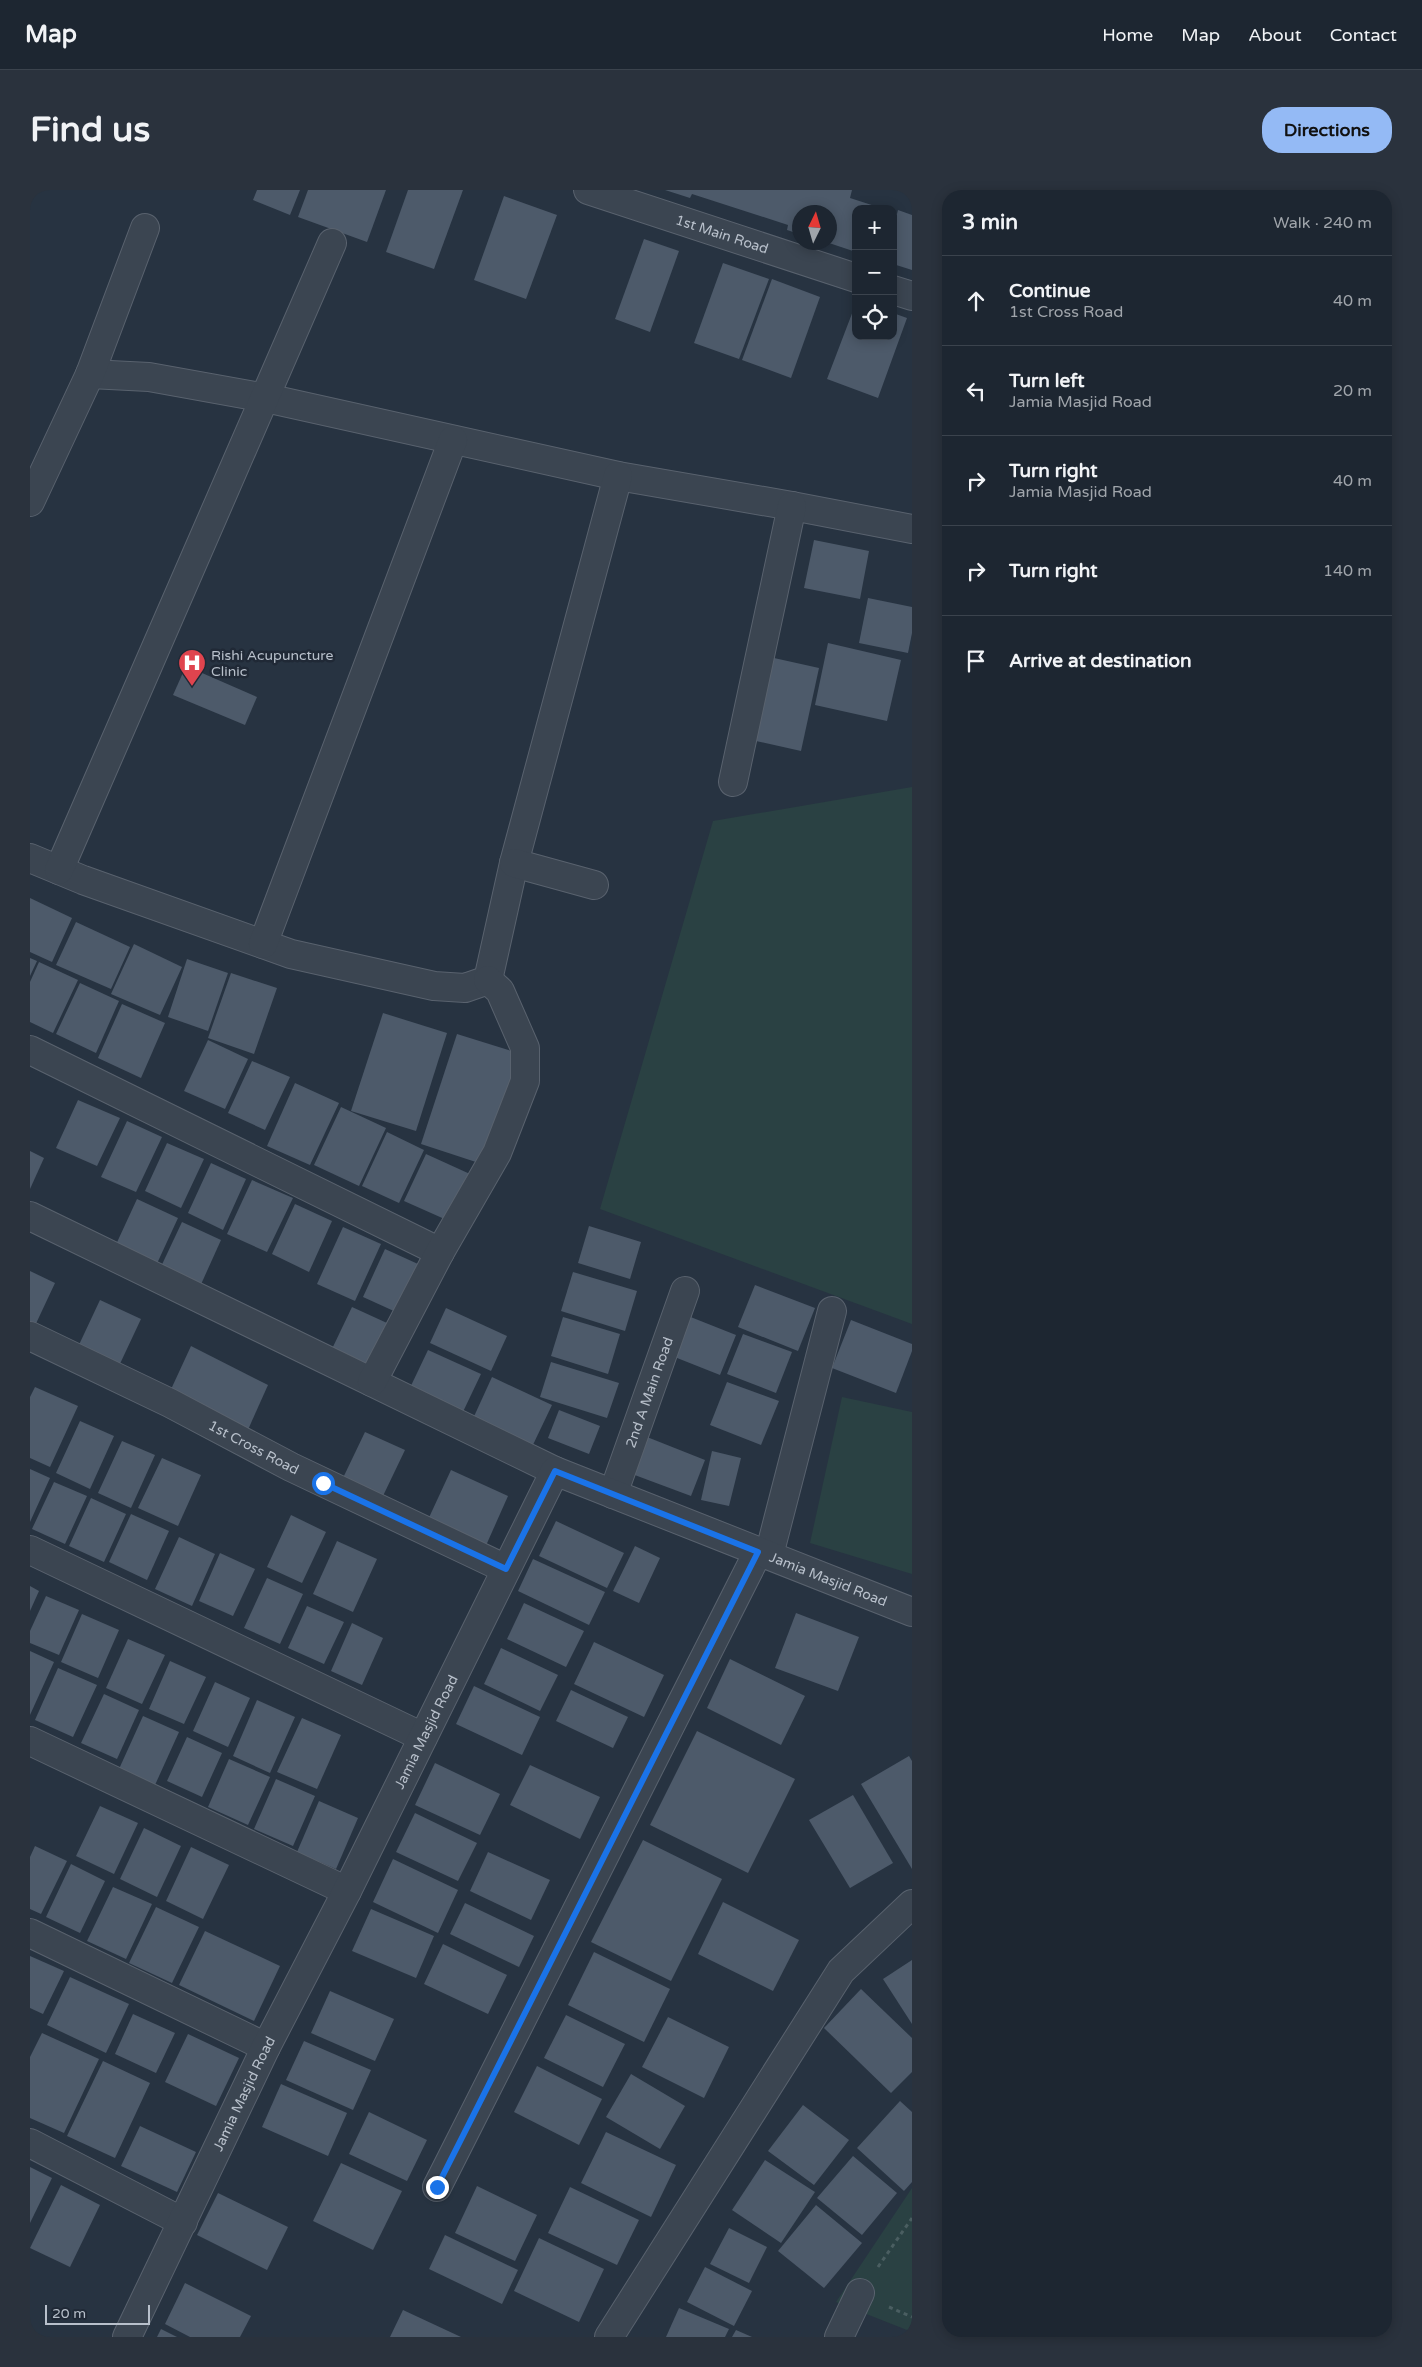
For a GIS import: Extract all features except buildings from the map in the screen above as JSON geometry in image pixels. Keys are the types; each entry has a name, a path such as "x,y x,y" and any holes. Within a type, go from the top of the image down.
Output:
{"street":[{"name":"1st Main Road","path":"588,190 852,277"},
{"path":"30,502 90,374 145,228"},
{"path":"59,870 332,243"},
{"path":"897,291 912,296"},
{"path":"90,374 149,377 266,398 618,476 912,529"},
{"path":"263,944 453,440"},
{"path":"488,980 514,863 618,476"},
{"path":"733,782 792,506"},
{"path":"30,858 291,954 434,986 465,988 488,980"},
{"path":"514,863 594,886"},
{"path":"372,1382 440,1252 496,1153 524,1081 525,1048 500,991 488,980"},
{"path":"30,1050 440,1252"},
{"path":"30,1216 555,1471"},
{"name":"2nd A Main Road","path":"613,1494 685,1291"},
{"path":"437,2187 764,1553 832,1311"},
{"name":"1st Cross Road","path":"30,1336 170,1403 291,1467 506,1569"},
{"name":"Jamia Masjid Road","path":"127,2337 266,2047 347,1891 555,1471 912,1612"},
{"path":"30,1550 423,1737"},
{"path":"30,1741 347,1891"},
{"path":"609,2337 841,1971 912,1904"},
{"path":"30,1933 266,2047"},
{"path":"30,2143 183,2222"},
{"path":"839,2337 860,2293"}],"path":[{"path":"860,2293 912,2218"}],"green space":[{"path":"912,787 912,1324 600,1209 713,821"},
{"path":"842,1397 912,1412 912,1574 810,1543"},
{"path":"912,2188 912,2332 836,2302"}],"place":[{"name":"Rishi Acupuncture Clinic","path":"192,687"}],"route":[{"path":"323,1483 506,1569 555,1471 758,1552 437,2187"}]}
